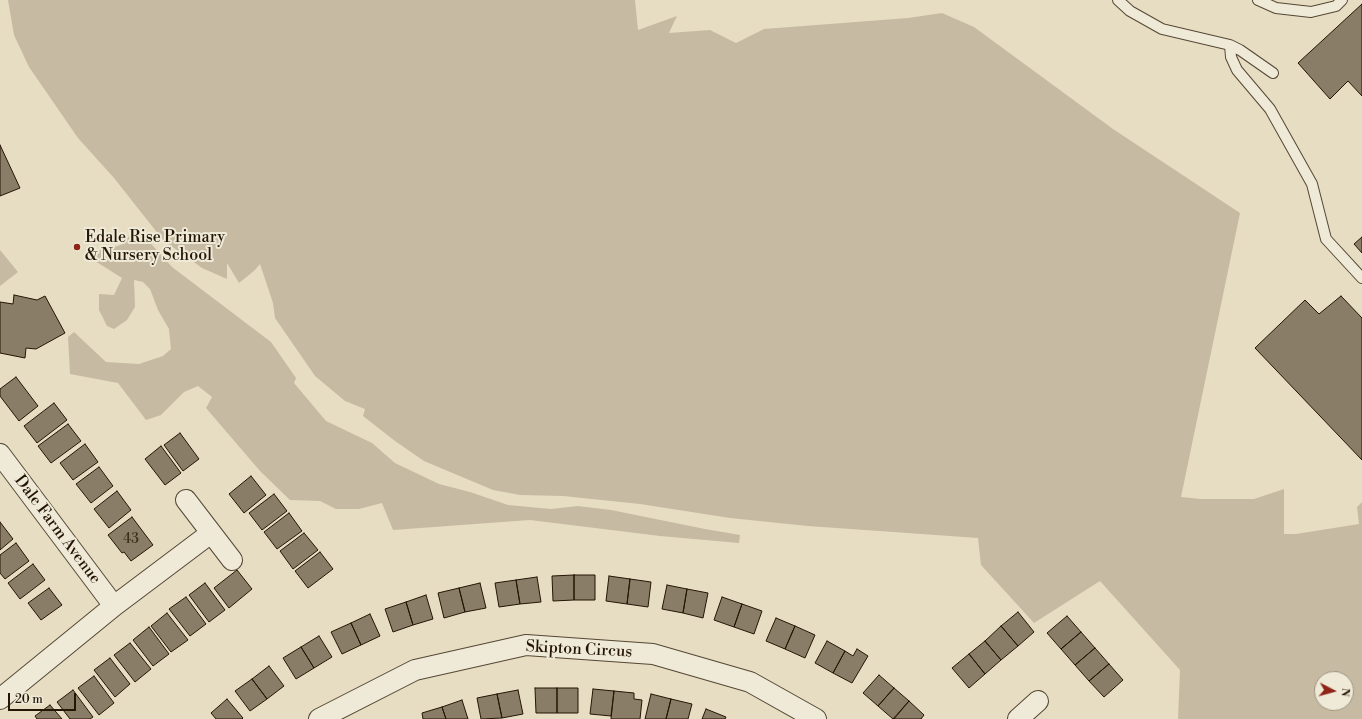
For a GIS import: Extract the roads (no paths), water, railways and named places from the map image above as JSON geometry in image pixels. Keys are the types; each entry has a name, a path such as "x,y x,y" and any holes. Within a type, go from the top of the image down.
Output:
{"street":[{"name":"Dale Farm Avenue","path":"0,454 114,606"},
{"path":"186,500 232,560"},
{"path":"0,699 114,606 211,533"},
{"name":"Skipton Circus","path":"319,719 415,670 526,645 653,654 750,682 816,719"},
{"path":"1018,719 1038,701"}],"lane":[{"path":"1118,0 1130,11 1162,29 1230,45 1240,50 1273,73"},
{"path":"1258,0 1276,8 1311,12 1336,6 1342,0"},
{"path":"1230,45 1231,57 1236,70 1270,109 1312,184 1326,239 1362,278"}],"place":[{"name":"Edale Rise Primary & Nursery School","path":"77,247"}]}
